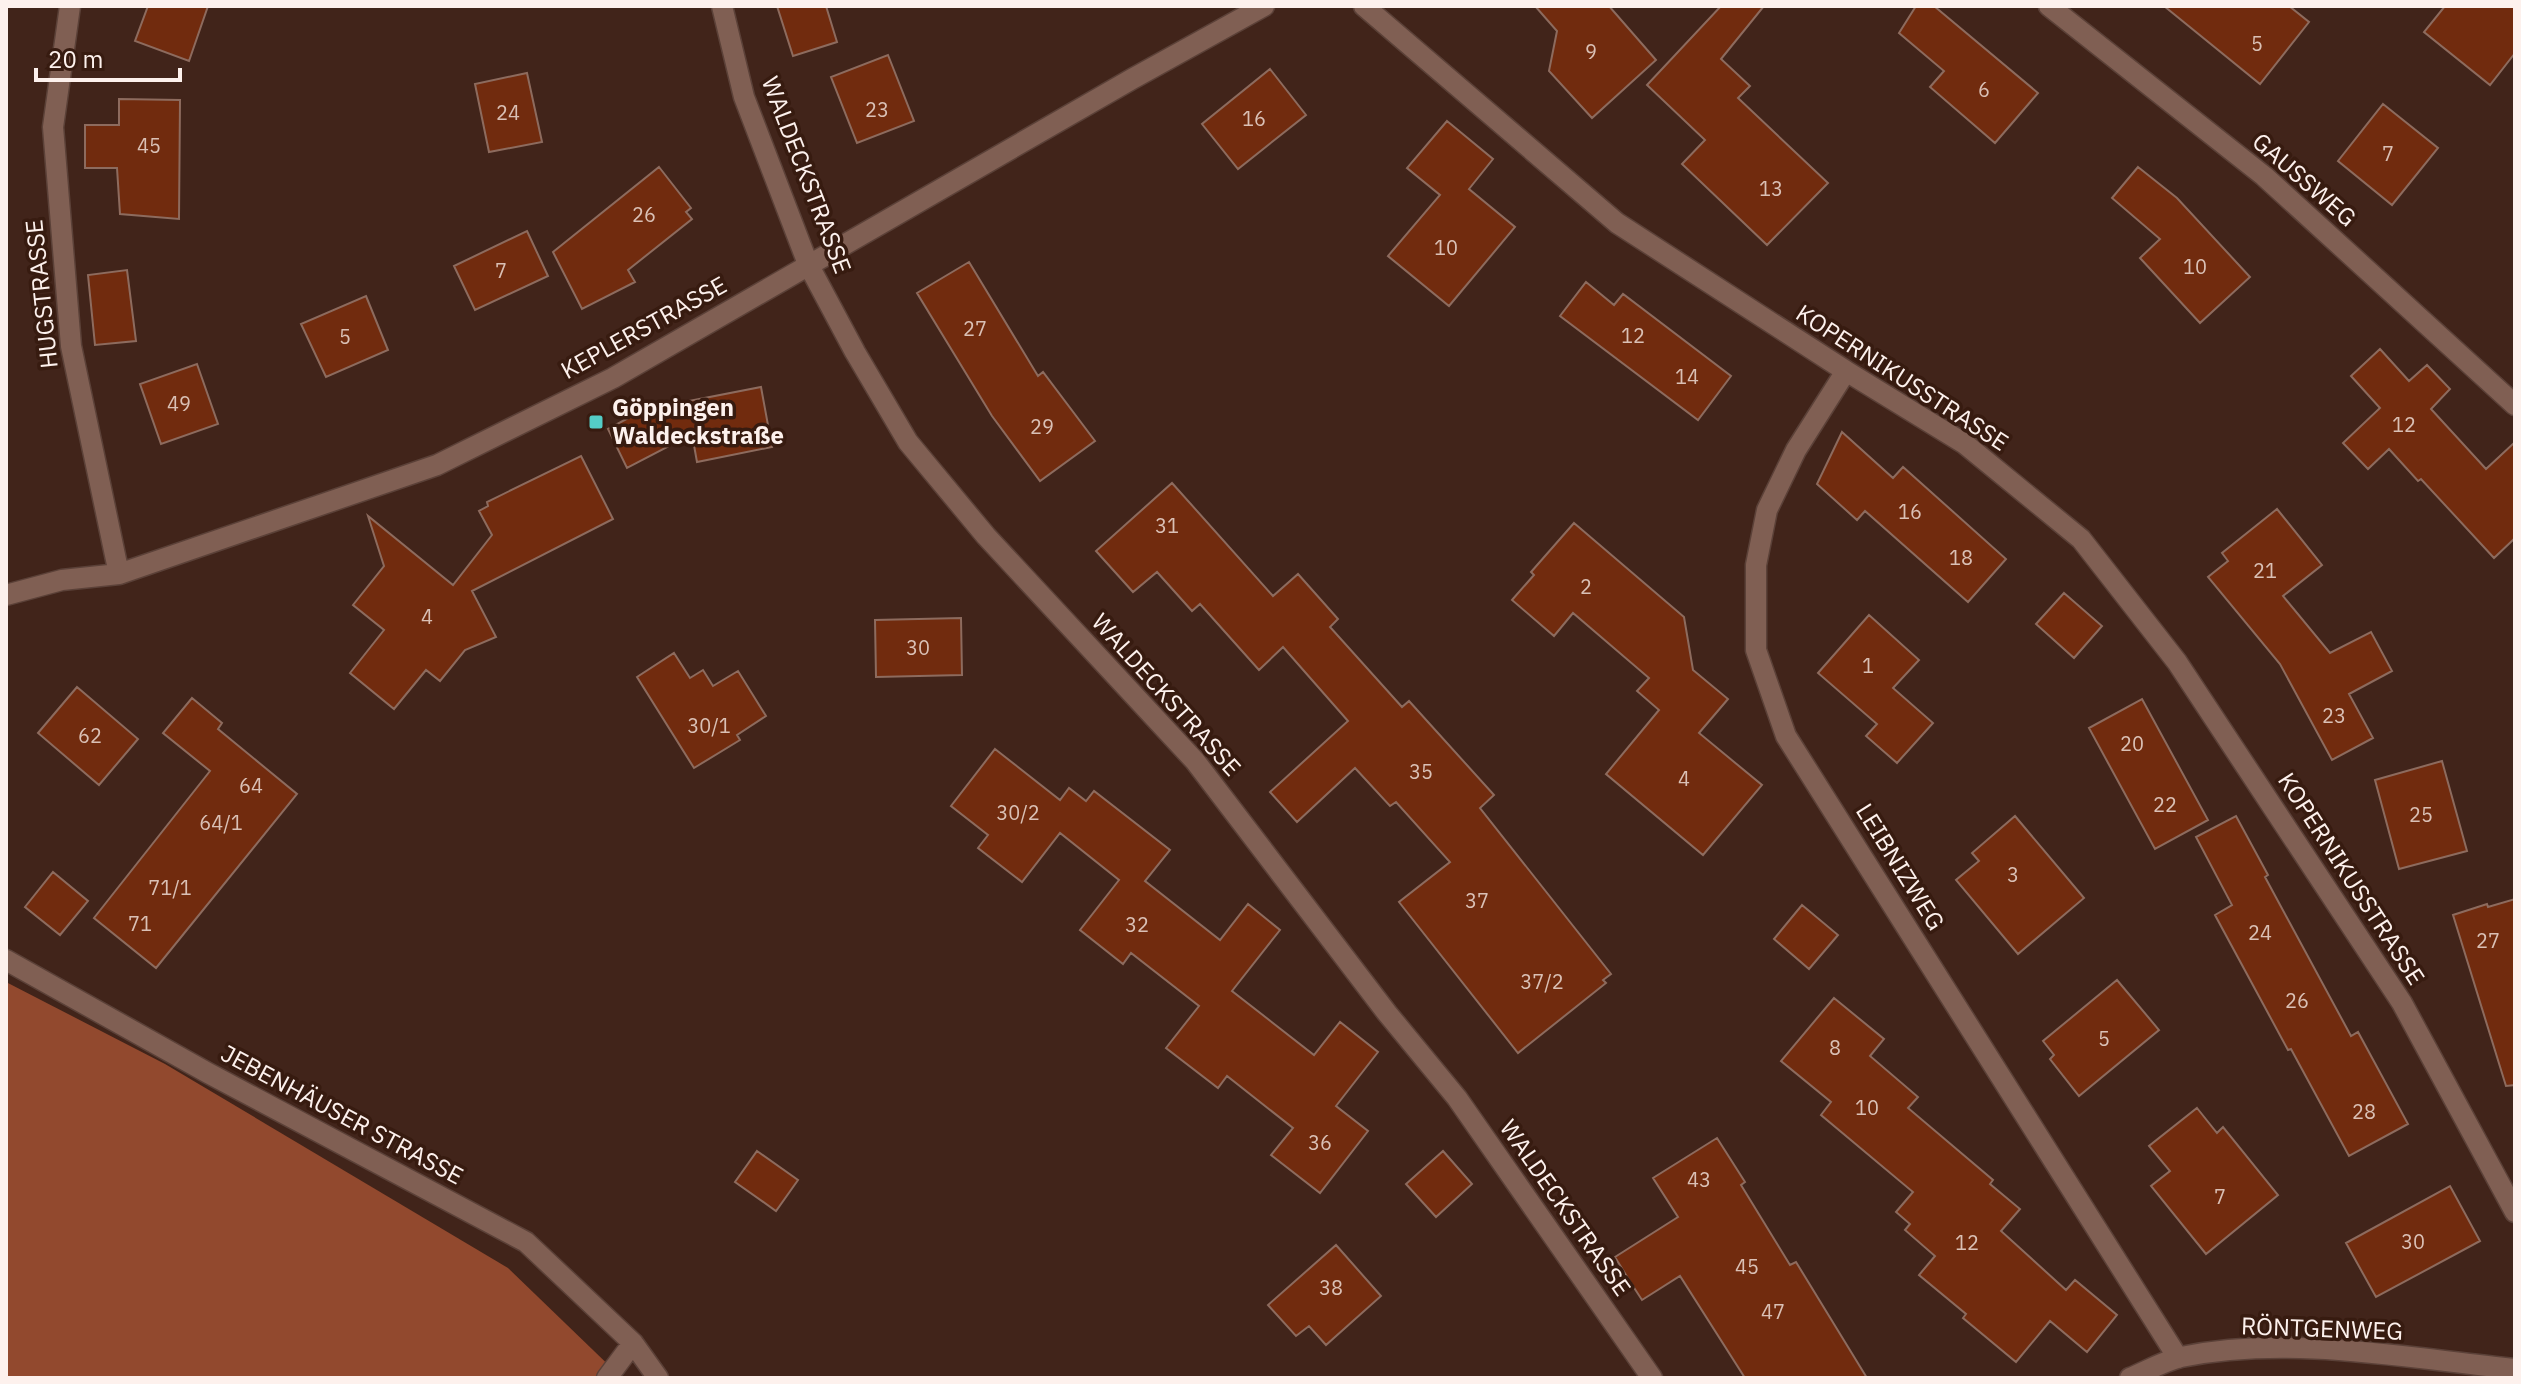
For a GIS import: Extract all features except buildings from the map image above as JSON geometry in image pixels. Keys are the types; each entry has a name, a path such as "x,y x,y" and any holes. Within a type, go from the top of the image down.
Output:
{"street":[{"name":"HUGSTRASSE","path":"70,6 53,127 71,346 119,574"},
{"name":"WALDECKSTRASSE","path":"722,6 744,97 808,264 908,442 986,536 1195,761 1374,996 1457,1098 1652,1378"},
{"name":"KEPLERSTRASSE","path":"6,595 62,580 119,574 437,465 613,378 1264,6"},
{"name":"KOPERNIKUSSTRASSE","path":"1364,6 1617,223 1965,444 2081,539 2177,662 2402,1003 2515,1212"},
{"name":"GAUSSWEG","path":"2049,6 2264,176 2515,405"},
{"name":"LEIBNIZWEG","path":"1846,371 1796,450 1767,510 1756,565 1756,650 1786,736 2178,1358"},
{"name":"JEBENHÄUSER STRASSE","path":"6,960 208,1073 526,1242 633,1343 658,1378"},
{"path":"607,1378 633,1343"},
{"name":"RÖNTGENWEG","path":"2130,1378 2178,1358 2251,1348 2334,1350 2515,1369"}],"shaded area":[{"path":"6,982 165,1064 508,1268 622,1378 6,1378"}],"place":[{"name":"Göppingen Waldeckstraße","path":"596,422"}]}
